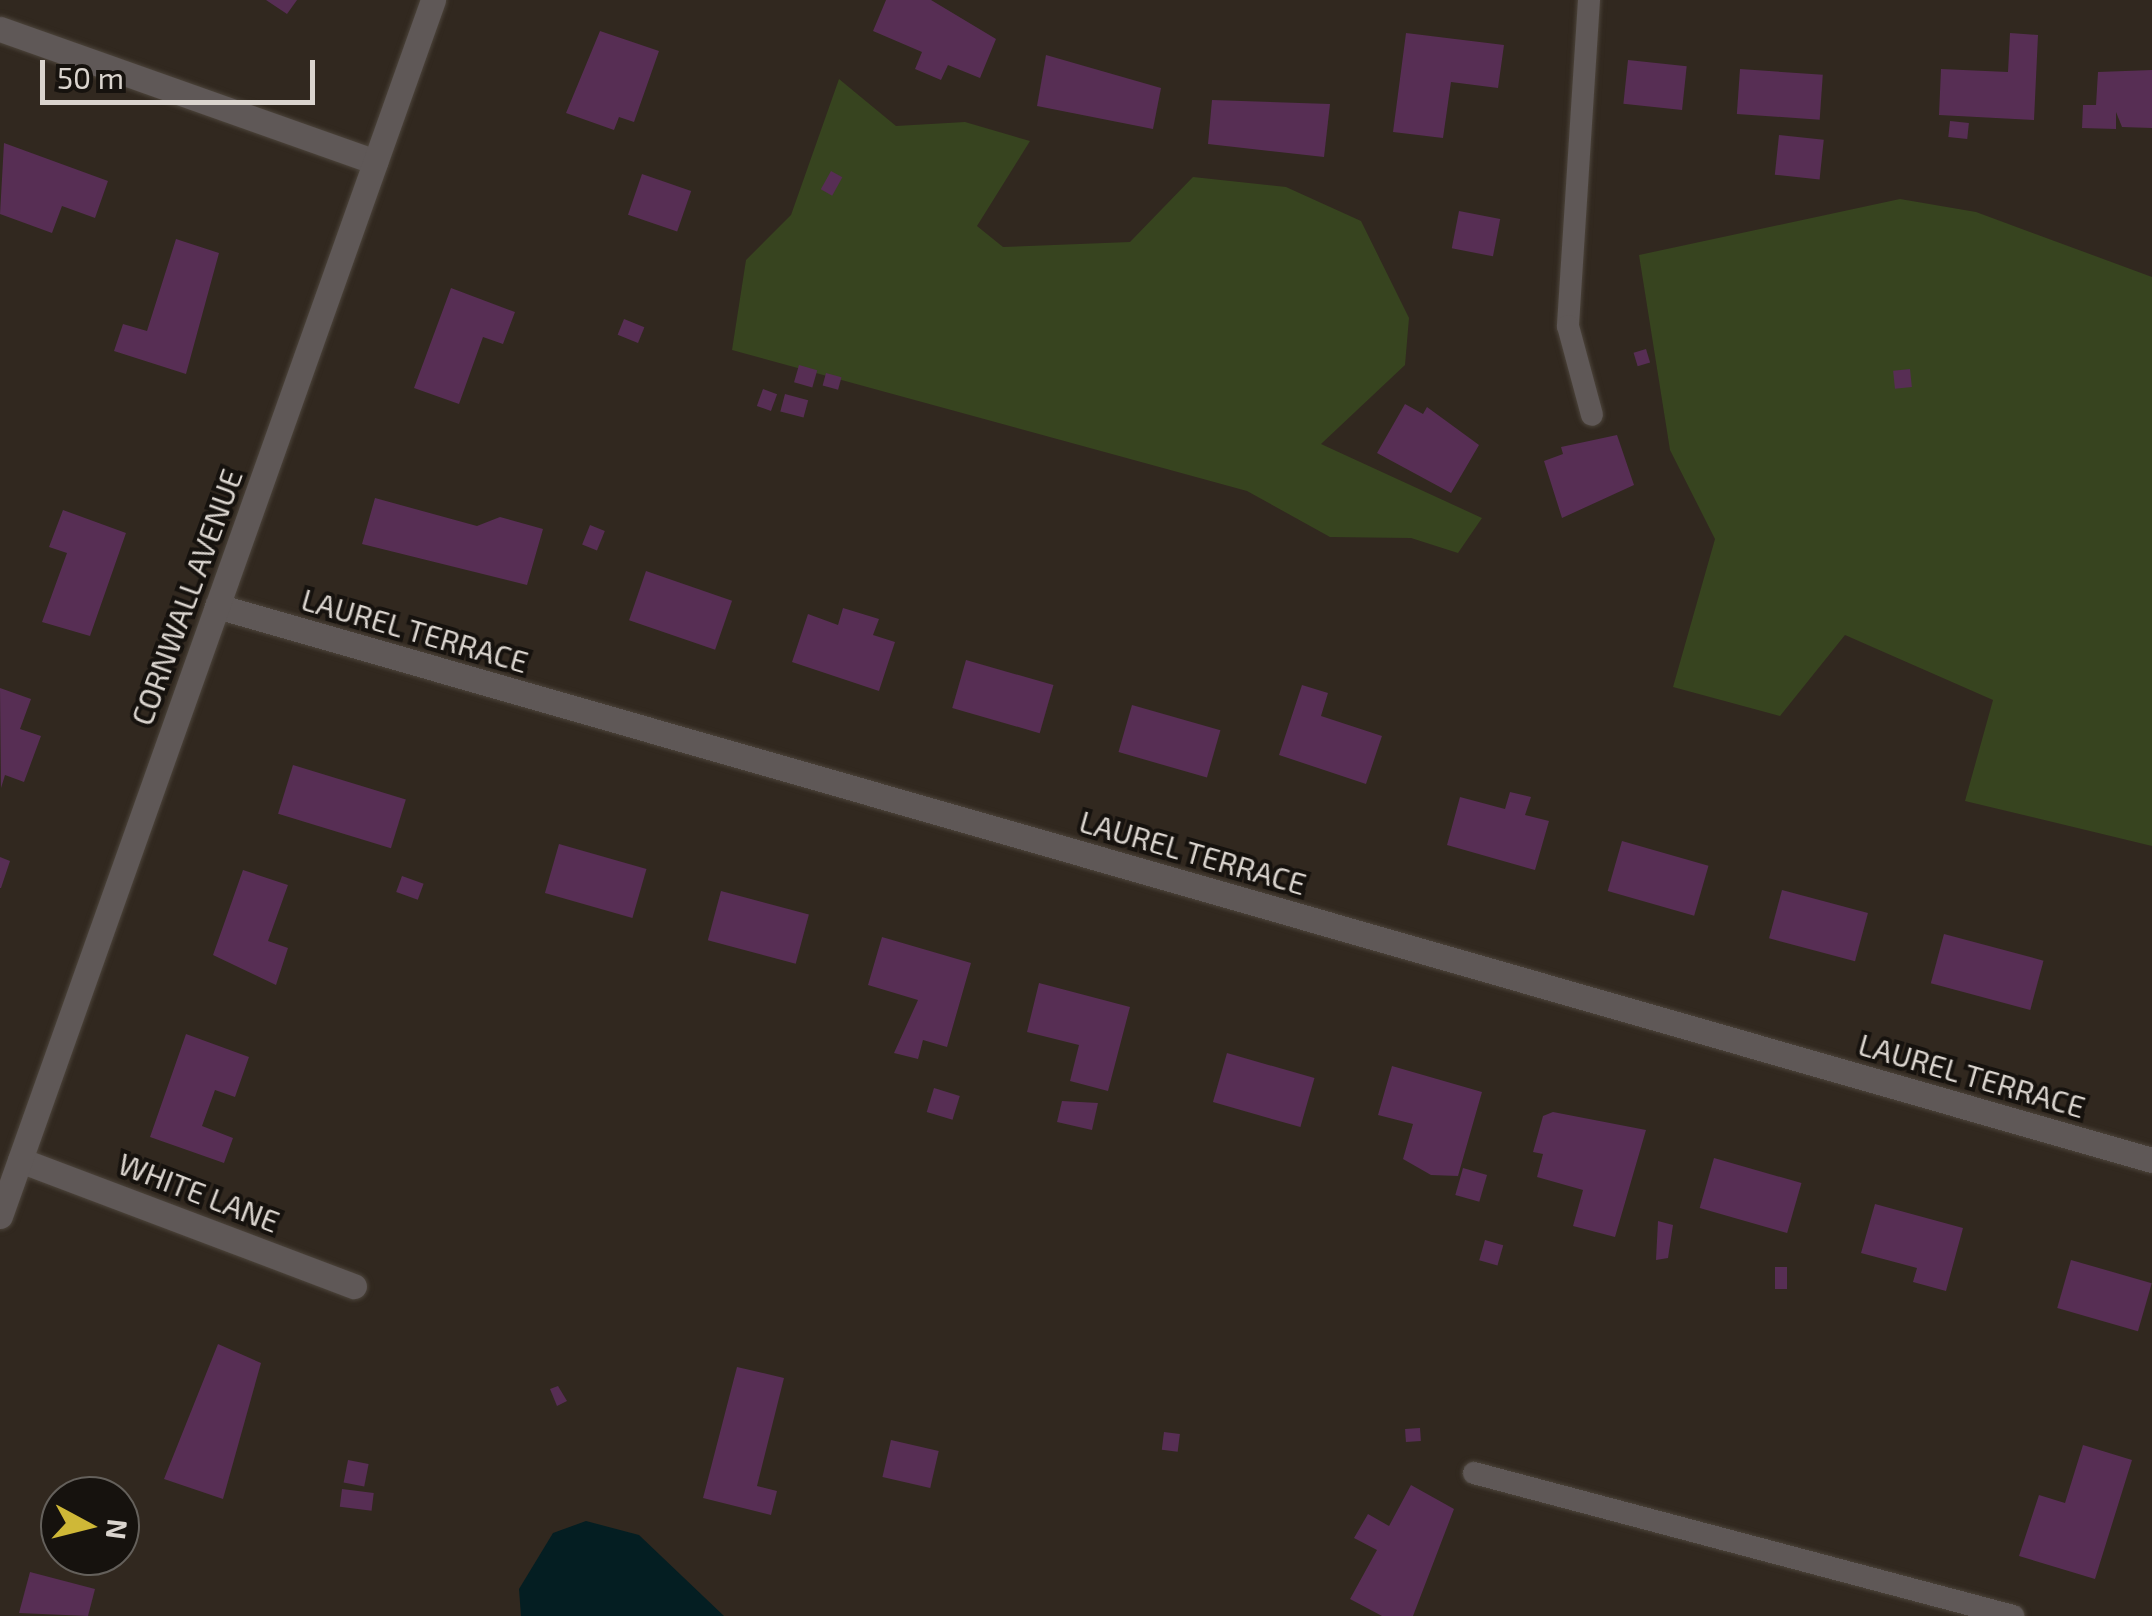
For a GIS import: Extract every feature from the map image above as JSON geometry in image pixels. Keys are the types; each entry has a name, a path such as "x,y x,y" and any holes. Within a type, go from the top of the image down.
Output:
{"street":[{"name":"CORNWALL AVENUE","path":"0,1216 432,0"},
{"path":"0,29 374,162"},
{"name":"LAUREL TERRACE","path":"217,606 2152,1160"},
{"name":"WHITE LANE","path":"20,1160 354,1286"}],"lane":[{"path":"1589,0 1568,326 1592,416"},
{"path":"1474,1473 2014,1616"}],"green space":[{"path":"839,79 896,126 965,122 1030,141 977,226 1003,247 1130,242 1193,177 1286,187 1361,221 1409,318 1405,365 1321,444 1482,518 1458,553 1411,538 1330,537 1247,491 732,350 746,260 791,215"},
{"path":"1900,199 1976,212 2152,277 2152,846 1965,801 1993,700 1845,635 1780,716 1673,687 1715,539 1670,450 1639,255"}],"water":[{"path":"586,1521 639,1535 724,1616 521,1616 519,1589 553,1533"}],"building":[{"path":"266,0 297,0 287,14"},
{"path":"886,0 931,0 996,39 980,78 948,65 941,80 915,69 922,52 873,31"},
{"path":"600,31 659,51 634,122 619,117 614,130 566,113"},
{"path":"1406,33 1504,45 1498,88 1451,82 1443,138 1393,132"},
{"path":"2010,33 2038,35 2034,120 1939,115 1941,69 2008,72"},
{"path":"1046,55 1161,88 1153,129 1037,106"},
{"path":"1628,60 1687,66 1682,110 1623,104"},
{"path":"1740,69 1823,75 1820,120 1737,114"},
{"path":"2152,70 2152,128 2122,127 2116,112 2116,129 2082,128 2083,105 2096,105 2098,72"},
{"path":"1212,100 1330,104 1324,157 1208,144"},
{"path":"1950,121 1969,123 1967,139 1948,137"},
{"path":"1779,135 1824,140 1820,179 1775,175"},
{"path":"4,143 108,181 95,218 62,206 52,233 0,214"},
{"path":"831,171 842,177 832,196 821,189"},
{"path":"642,174 691,191 677,232 628,215"},
{"path":"1459,211 1500,219 1493,256 1452,248"},
{"path":"176,239 219,253 186,374 114,351 123,324 147,331"},
{"path":"451,288 515,312 503,344 483,337 459,404 414,388"},
{"path":"624,319 644,327 638,343 618,335"},
{"path":"1646,349 1650,362 1638,366 1634,353"},
{"path":"799,365 817,370 812,388 794,382"},
{"path":"1910,369 1912,387 1895,389 1893,371"},
{"path":"826,373 841,377 838,390 823,386"},
{"path":"763,389 777,394 771,411 757,406"},
{"path":"785,394 808,400 804,418 780,411"},
{"path":"1405,404 1423,414 1427,407 1479,445 1451,493 1377,453"},
{"path":"1617,435 1634,485 1562,518 1544,461 1563,454 1561,447"},
{"path":"375,498 477,526 500,517 543,529 527,585 362,544"},
{"path":"63,510 126,533 90,636 42,622 67,553 49,547"},
{"path":"590,525 605,531 597,550 582,544"},
{"path":"646,571 732,601 715,650 629,620"},
{"path":"843,608 879,619 873,635 895,642 879,691 792,662 808,614 838,625"},
{"path":"966,660 1053,685 1040,733 952,708"},
{"path":"1302,685 1328,693 1321,716 1382,736 1366,784 1279,755"},
{"path":"0,688 31,699 20,729 41,736 24,782 5,775 1,788"},
{"path":"1132,705 1220,730 1207,777 1118,752"},
{"path":"293,765 406,799 391,848 278,814"},
{"path":"1510,792 1531,797 1525,815 1549,821 1535,870 1447,845 1460,797 1505,809"},
{"path":"1622,841 1709,866 1694,916 1608,891"},
{"path":"559,844 646,869 632,918 545,893"},
{"path":"0,857 10,861 1,888 0,888"},
{"path":"243,870 288,885 268,941 288,948 276,985 213,955"},
{"path":"402,876 424,884 418,900 396,892"},
{"path":"1782,890 1868,913 1855,961 1769,938"},
{"path":"721,891 809,915 796,964 708,940"},
{"path":"1944,934 2043,961 2030,1010 1931,983"},
{"path":"882,937 971,963 947,1047 923,1040 918,1059 894,1053 918,1000 868,985"},
{"path":"1039,983 1130,1007 1108,1091 1070,1081 1079,1045 1027,1032"},
{"path":"186,1034 249,1057 235,1097 215,1090 202,1126 233,1138 224,1163 150,1137"},
{"path":"1227,1053 1314,1078 1300,1127 1213,1102"},
{"path":"1392,1066 1482,1092 1458,1176 1431,1175 1403,1159 1413,1124 1378,1115"},
{"path":"934,1088 960,1096 953,1120 927,1112"},
{"path":"1062,1101 1098,1103 1092,1130 1057,1122"},
{"path":"1553,1112 1646,1130 1615,1237 1573,1226 1583,1190 1537,1177 1543,1154 1533,1152 1543,1116"},
{"path":"1714,1158 1801,1183 1787,1233 1700,1208"},
{"path":"1463,1168 1487,1175 1479,1202 1455,1195"},
{"path":"1875,1204 1963,1228 1946,1291 1913,1282 1917,1268 1861,1253"},
{"path":"1658,1221 1673,1225 1668,1258 1656,1260"},
{"path":"1485,1240 1503,1245 1497,1265 1479,1260"},
{"path":"2071,1260 2152,1283 2138,1331 2057,1308"},
{"path":"1775,1267 1787,1267 1787,1289 1775,1289"},
{"path":"218,1344 261,1363 223,1499 164,1479"},
{"path":"737,1367 784,1378 757,1486 777,1491 771,1515 703,1498"},
{"path":"558,1386 567,1401 557,1406 550,1389"},
{"path":"1420,1428 1421,1441 1406,1442 1405,1429"},
{"path":"1164,1432 1180,1434 1178,1452 1162,1450"},
{"path":"891,1440 939,1451 930,1488 882,1477"},
{"path":"2083,1445 2132,1460 2095,1579 2019,1556 2039,1495 2065,1503"},
{"path":"348,1460 369,1464 364,1487 344,1483"},
{"path":"1411,1485 1454,1509 1413,1616 1382,1616 1350,1599 1377,1550 1354,1538 1368,1514 1389,1526"},
{"path":"342,1489 374,1493 372,1511 340,1507"},
{"path":"30,1572 95,1589 88,1616 19,1613"}]}
